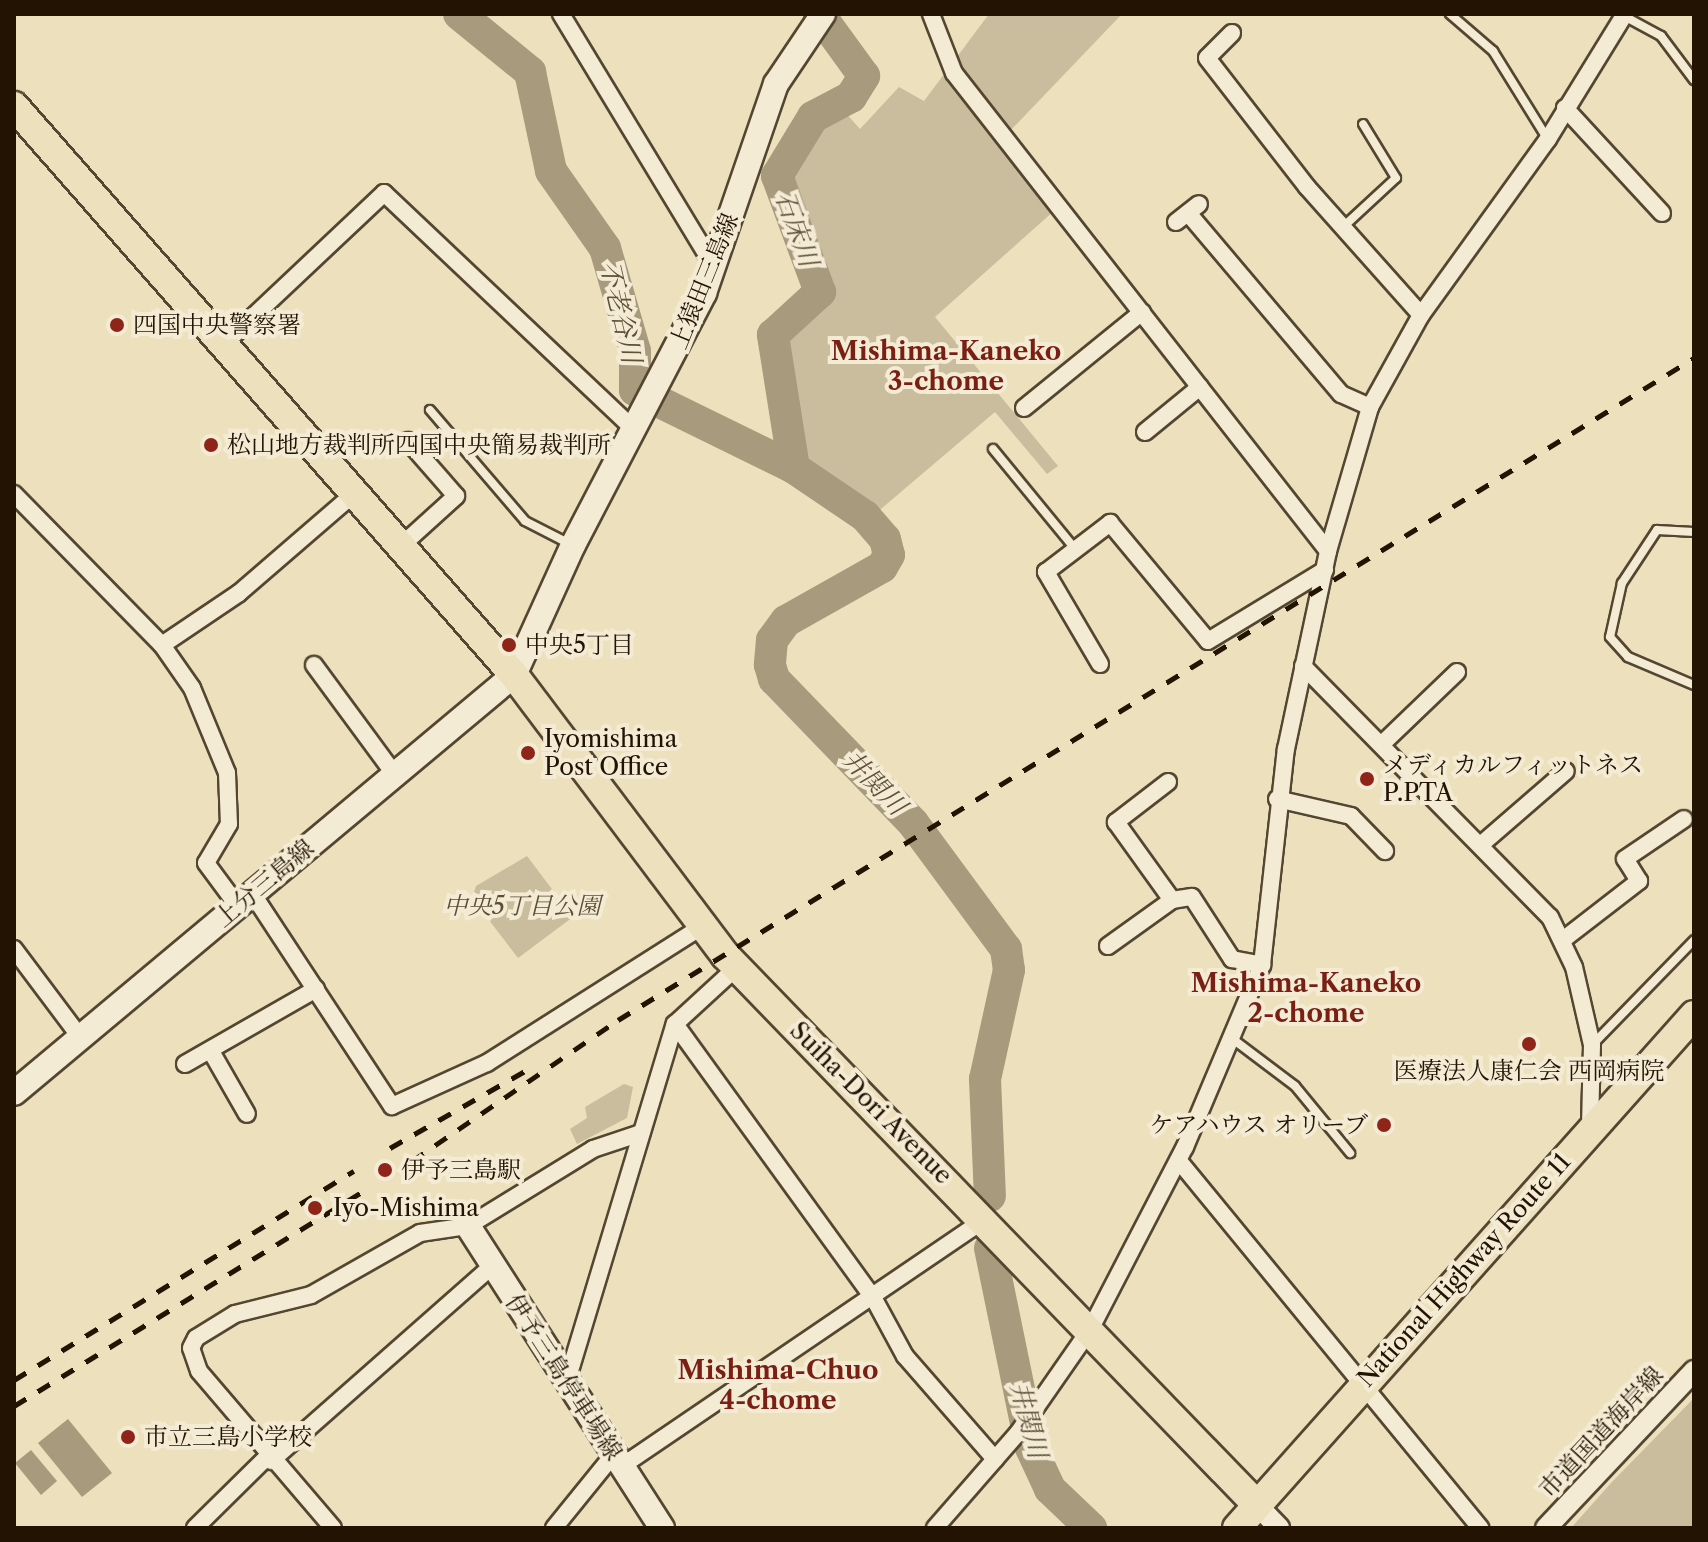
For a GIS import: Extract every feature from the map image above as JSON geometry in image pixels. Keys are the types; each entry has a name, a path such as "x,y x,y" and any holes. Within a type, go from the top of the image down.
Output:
{"highway":[{"name":"Suiha-Dori Avenue","path":"14,106 514,675 701,927 736,968 986,1219 1257,1505"},
{"name":"National Highway Route 11","path":"1237,1528 1361,1384 1694,1015"}],"main road":[{"name":"上猿田三島線","path":"514,675 573,545 645,412 713,265 776,84 820,18"},
{"name":"上分三島線","path":"14,1093 514,675"},
{"name":"伊予三島停車場線","path":"468,1226 566,1385 662,1528"}],"street":[{"path":"561,14 713,265"},
{"path":"931,14 954,73 1328,551"},
{"path":"935,1528 1018,1433 1091,1328 1179,1161 1234,1040 1262,965 1277,799 1328,551 1370,407 1421,315 1548,139 1624,15"},
{"path":"1232,33 1207,58 1343,228 1421,315"},
{"path":"1565,108 1662,213"},
{"path":"224,344 384,193 645,412"},
{"path":"1188,213 1341,394 1370,407"},
{"path":"1024,408 1142,312"},
{"path":"1145,432 1200,387"},
{"path":"402,545 456,496 408,441"},
{"path":"162,645 239,593 355,493"},
{"path":"14,494 162,645 192,688 227,773 229,824 206,863 244,899 316,989 392,1106 405,1106 487,1063 701,927"},
{"path":"1100,664 1046,572 1110,523 1208,641 1325,570"},
{"path":"314,665 395,775"},
{"path":"1303,666 1484,842 1564,939 1592,1045 1590,1129"},
{"path":"1382,744 1457,672"},
{"path":"1484,842 1566,771"},
{"path":"1168,782 1116,822 1172,900"},
{"path":"1277,799 1351,816 1385,851"},
{"path":"1564,939 1639,881 1625,859 1684,819"},
{"path":"1108,946 1172,900 1192,897 1232,959 1262,965"},
{"path":"14,949 80,1037"},
{"path":"566,1385 675,1024 736,968"},
{"path":"185,1064 212,1053 316,989"},
{"path":"675,1024 874,1299 905,1356 995,1459"},
{"path":"212,1053 247,1114"},
{"path":"325,1525 199,1371 191,1348 219,1321 311,1295 420,1233 468,1226 593,1149 641,1133"},
{"path":"1179,1161 1480,1528"},
{"path":"554,1528 618,1460 874,1299 986,1219"},
{"path":"195,1528 269,1458 492,1266"},
{"name":"市道国道海岸線","path":"1546,1528 1694,1371"},
{"path":"1257,1505 1279,1528"}],"lane":[{"path":"1450,14 1493,51 1548,139"},
{"path":"1624,15 1661,36 1694,80"},
{"path":"1343,228 1396,178 1363,124"},
{"path":"430,410 525,521 573,545"},
{"path":"993,449 1075,549"},
{"path":"1694,532 1657,530 1622,583 1610,637 1628,657 1694,685"},
{"path":"1592,1045 1694,940"},
{"path":"1234,1040 1295,1086 1350,1153"}],"green space":[{"path":"989,14 1122,14 1008,133 1055,210 935,317 1058,466 1047,474 995,412 875,514 800,461 778,343 823,304 829,289 785,176 789,159 821,119 843,110 860,129 899,87 924,101"},
{"name":"中央5丁目公園","path":"527,856 573,917 518,958 472,898 476,886"},
{"path":"624,1084 633,1087 627,1118 577,1144 570,1129 587,1118 585,1107"},
{"path":"1694,1398 1694,1528 1571,1528 1611,1483"}],"shaded area":[{"path":"68,1419 112,1473 82,1497 38,1443"},
{"path":"31,1450 57,1481 41,1495 15,1463"}],"waterway":[{"name":"井関川","path":"459,14 530,72 551,171 605,248 635,351 635,390 794,468 865,516 885,539 889,555 882,567 786,621 772,640 770,665 774,679 913,823 1006,949 1009,970 985,1079 990,1196"},
{"name":"石床川","path":"794,468 773,335 820,292 777,176 813,117 851,97 864,76 819,14"},
{"name":"井関川","path":"990,1248 1031,1448 1050,1489 1091,1528"}],"railway":[{"path":"412,1161 618,1020 1694,358"},
{"path":"390,1148 534,1066"},
{"path":"14,1380 354,1171"},
{"path":"14,1406 364,1191"}],"place":[{"name":"四国中央警察署","path":"117,325"},
{"name":"松山地方裁判所四国中央簡易裁判所","path":"211,445"},
{"name":"中央5丁目","path":"509,645"},
{"name":"Iyomishima Post Office","path":"528,753"},
{"name":"メディカルフィットネス P.PTA","path":"1367,779"},
{"name":"医療法人康仁会 西岡病院","path":"1529,1044"},
{"name":"ケアハウス オリーブ","path":"1384,1125"},
{"name":"伊予三島駅","path":"385,1170"},
{"name":"Iyo-Mishima","path":"315,1208"},
{"name":"市立三島小学校","path":"128,1437"}],"district":[{"name":"Mishima-Kaneko 3-chome","path":"946,367"},
{"name":"Mishima-Kaneko 2-chome","path":"1306,999"},
{"name":"Mishima-Chuo 4-chome","path":"778,1386"}],"water label":[{"name":"不老谷川","path":"620,312"}]}
